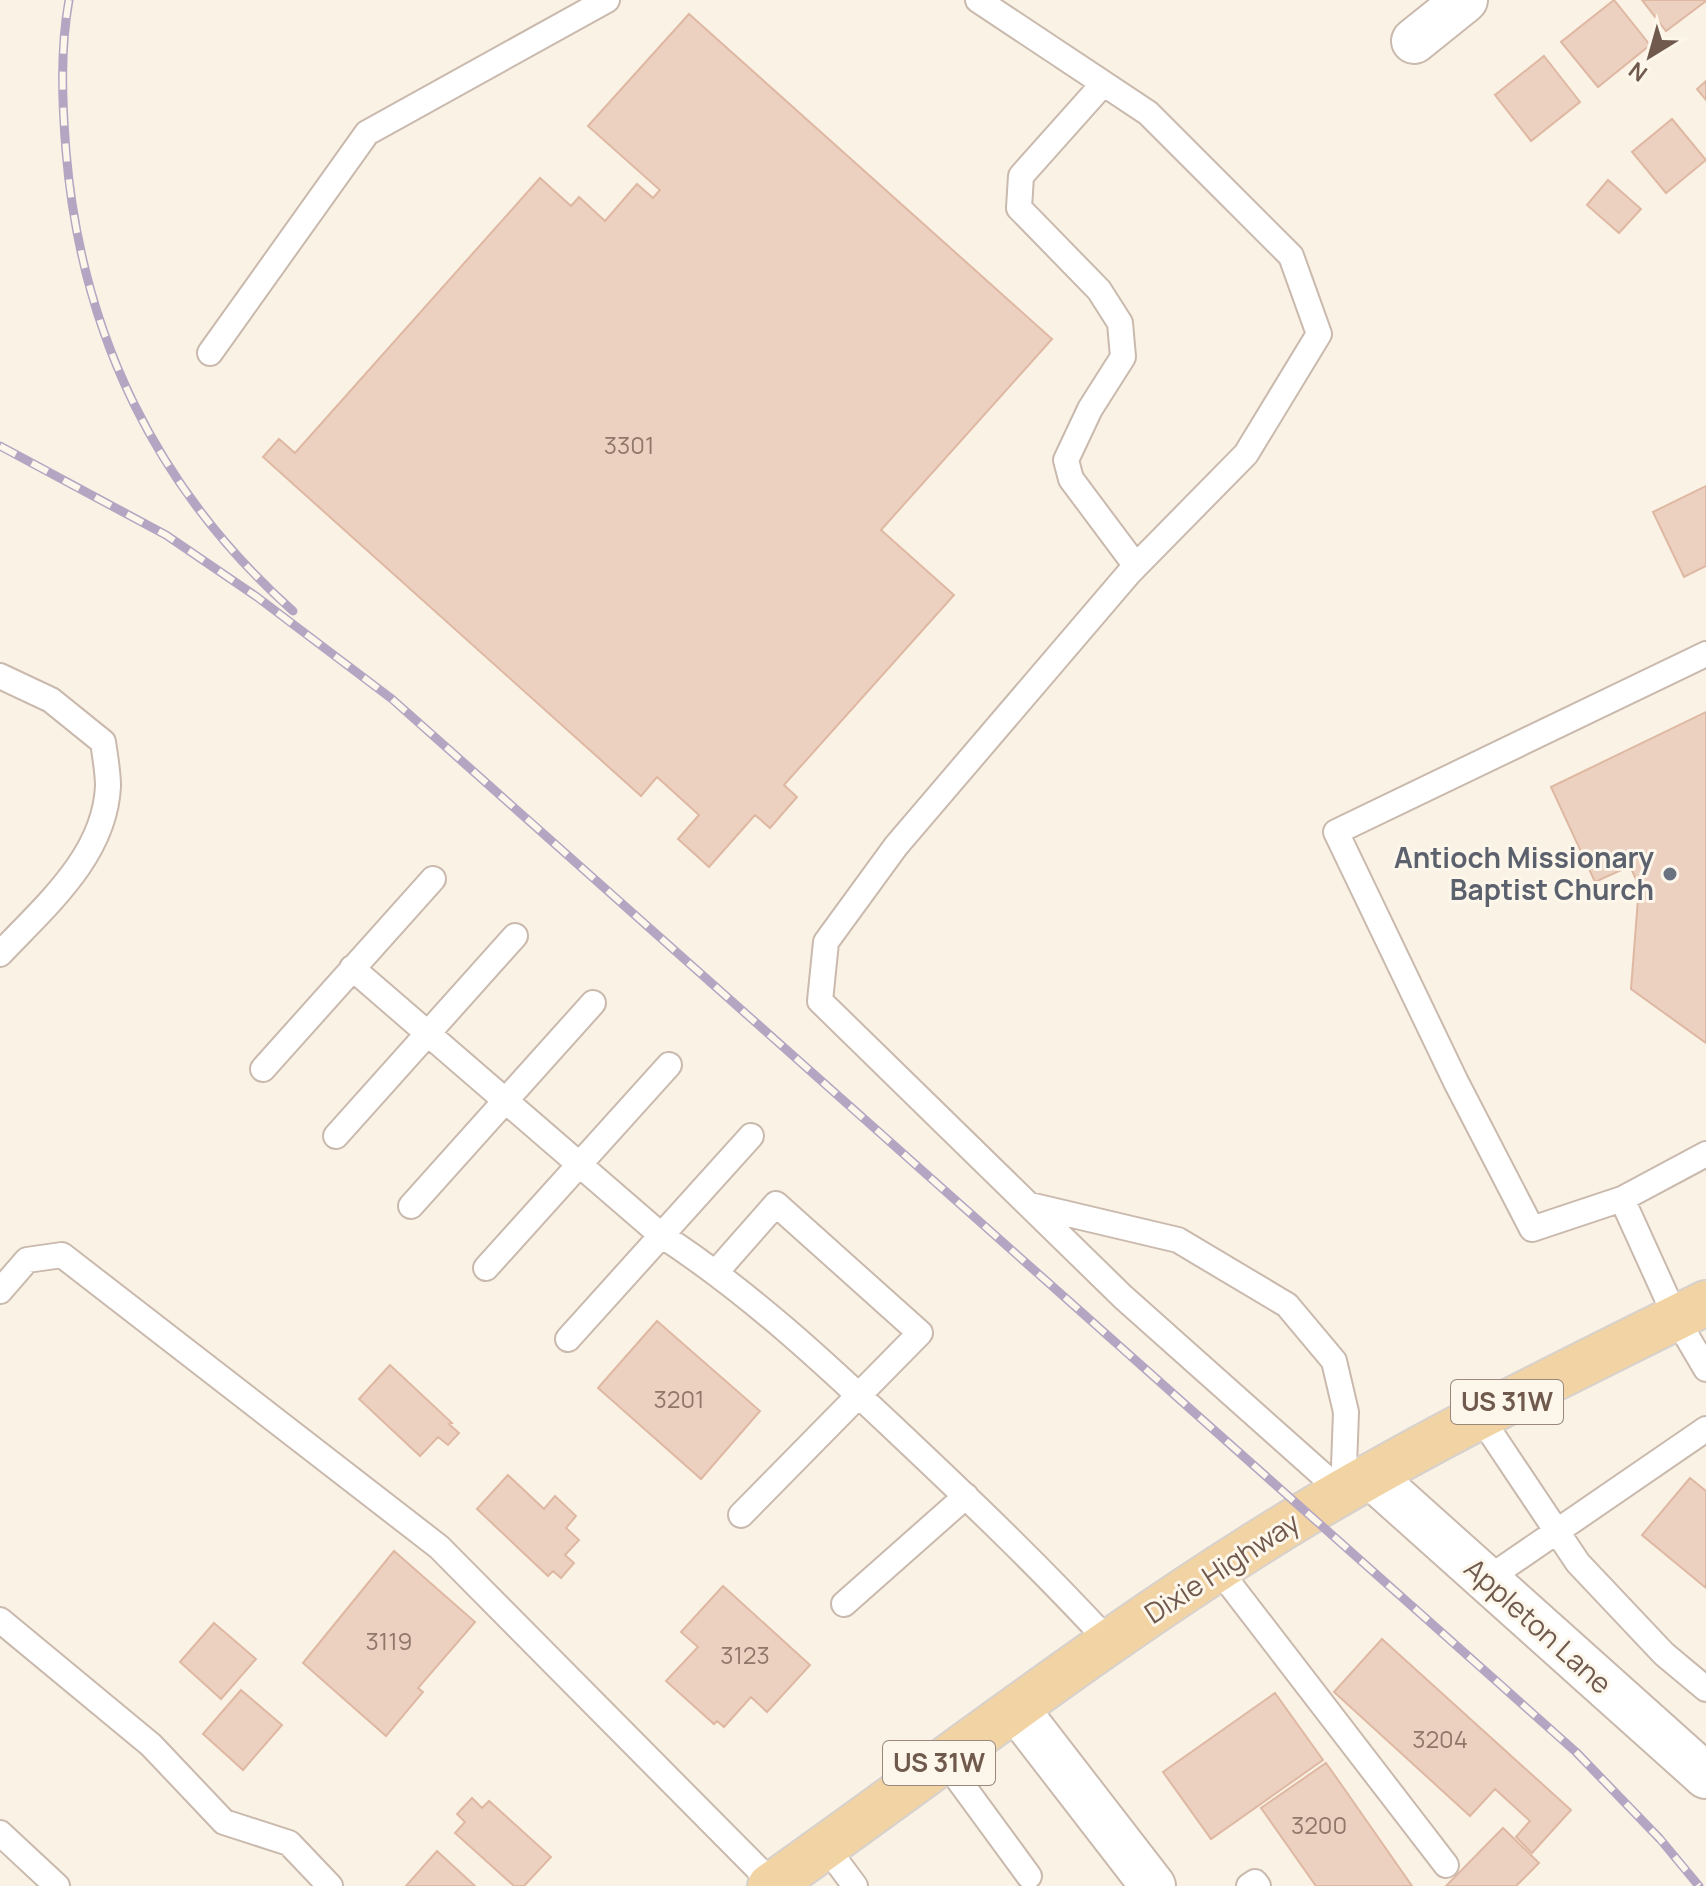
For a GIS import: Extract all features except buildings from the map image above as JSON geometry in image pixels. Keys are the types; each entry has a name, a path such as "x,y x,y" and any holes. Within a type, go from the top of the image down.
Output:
{"main road":[{"name":"Dixie Highway","path":"772,1885 1110,1643 1219,1570 1357,1484 1479,1415 1691,1311"}],"street":[{"path":"1414,41 1465,0"},
{"name":"Appleton Lane","path":"1357,1484 1486,1580 1699,1758"},
{"path":"1017,1710 1153,1886"}],"lane":[{"path":"210,353 367,133 607,0"},
{"path":"978,0 1148,113 1291,256 1319,334 1246,454 1136,566 896,846 826,942 820,1001 1123,1297 1357,1484"},
{"path":"1103,84 1021,176 1019,208 1099,290 1120,323 1123,357 1090,409 1066,460 1071,479 1136,566"},
{"path":"1706,654 1336,832 1456,1082 1532,1229 1622,1199 1706,1154"},
{"path":"0,676 51,700 103,742 108,786 98,834 74,874 0,954"},
{"path":"263,1069 433,879"},
{"path":"336,1136 515,936"},
{"path":"352,968 661,1235 717,1271 861,1397 1043,1570 1110,1643"},
{"path":"411,1206 593,1003"},
{"path":"486,1268 669,1065"},
{"path":"568,1339 751,1136"},
{"path":"1622,1199 1691,1311 1706,1369"},
{"path":"717,1271 776,1204 920,1333 861,1397 741,1515"},
{"path":"1028,1204 1178,1240 1287,1305 1334,1361 1346,1412 1357,1484"},
{"path":"0,1291 27,1260 62,1255 439,1547 772,1885"},
{"path":"1479,1415 1578,1563 1664,1654 1706,1689"},
{"path":"1486,1580 1706,1429"},
{"path":"844,1604 966,1496"},
{"path":"1219,1570 1446,1865"},
{"path":"0,1620 151,1745 224,1822 289,1843 330,1886"},
{"path":"944,1760 1027,1883"},
{"path":"0,1833 57,1886"},
{"path":"826,1847 855,1886"},
{"path":"1249,1886 1255,1882 1258,1886"}],"railway":[{"path":"69,0 63,76 66,151 74,218 108,344 134,404 165,460 202,513 245,564 293,611"},
{"path":"0,446 166,535 257,597 392,699 1576,1752 1660,1839 1699,1886"}],"place":[{"name":"Antioch Missionary Baptist Church","path":"1670,874"}]}
